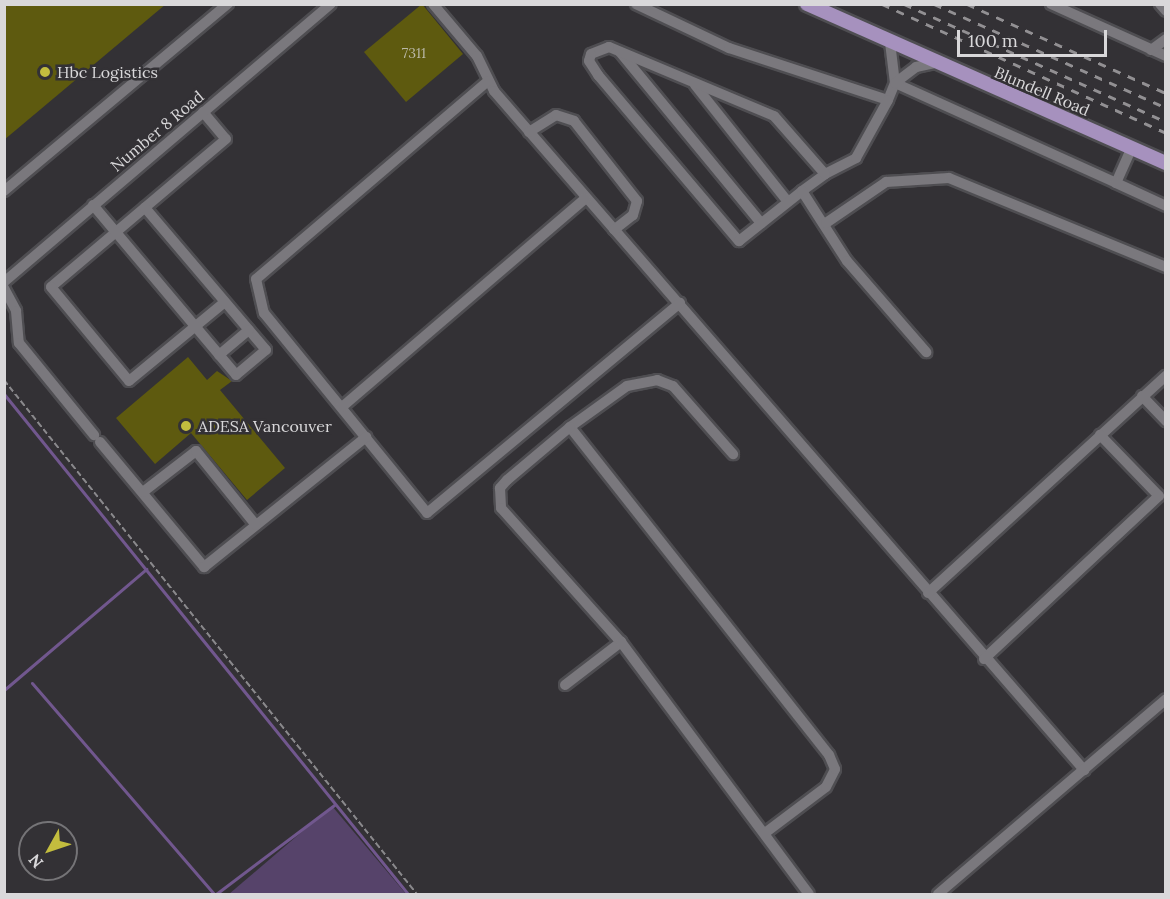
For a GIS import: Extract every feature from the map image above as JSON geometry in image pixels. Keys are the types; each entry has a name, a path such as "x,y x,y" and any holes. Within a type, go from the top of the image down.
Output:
{"main road":[{"name":"Blundell Road","path":"807,4 935,63 1166,163"}],"street":[{"path":"4,190 228,4"},
{"name":"Number 8 Road","path":"4,282 331,4"},
{"path":"433,4 477,56 488,81 529,132 680,303 984,659 1084,770"},
{"path":"636,4 729,48 888,100"},
{"path":"1051,4 1166,56"},
{"path":"1160,4 1166,11"},
{"path":"1151,50 1166,39"},
{"path":"825,174 774,116 619,51 599,48 589,62 739,241 825,174 856,158 895,83 890,42"},
{"path":"619,51 761,223"},
{"path":"895,83 916,67 935,63"},
{"path":"488,81 256,279 264,313 427,513 680,303"},
{"path":"693,82 788,202"},
{"path":"895,83 1166,206"},
{"path":"203,112 226,140 51,287 129,381 225,302"},
{"path":"529,132 556,115 574,120 637,201 633,215 614,230"},
{"path":"1116,183 1132,147"},
{"path":"826,223 886,182 948,178 1166,267"},
{"path":"802,191 826,223 847,261 926,352"},
{"path":"342,407 586,198"},
{"path":"93,205 236,375 266,350 145,208"},
{"path":"4,288 16,311 19,343 204,567 366,437"},
{"path":"219,355 249,330"},
{"path":"928,593 1166,376"},
{"path":"733,454 673,386 657,380 627,386 570,427 507,480 500,488 501,508 621,642 809,894"},
{"path":"1142,396 1166,421"},
{"path":"570,427 829,755 835,769 826,787 765,833"},
{"path":"984,659 1160,496 1100,435"},
{"path":"143,492 196,451 256,525"},
{"path":"565,686 621,642"},
{"path":"939,894 1166,699"}],"path":[{"path":"4,380 417,894"}],"shaded area":[{"path":"332,806 406,894 229,894"}],"building":[{"name":"Hbc Logistics","path":"4,4 166,4 4,140"},
{"path":"422,4 463,54 406,102 364,52"},
{"name":"ADESA Vancouver","path":"188,357 207,380 217,371 232,381 220,390 285,468 247,500 191,433 155,464 116,418"}],"waterway":[{"path":"4,394 408,894"},
{"path":"4,690 146,569"},
{"path":"32,683 214,894"},
{"path":"216,894 334,805"}],"railway":[{"path":"882,4 1166,133"},
{"path":"904,4 1166,122"},
{"path":"934,4 1166,108"},
{"path":"967,4 1166,93"}],"place":[{"name":"Hbc Logistics","path":"45,72"},
{"name":"ADESA Vancouver","path":"186,426"}]}
